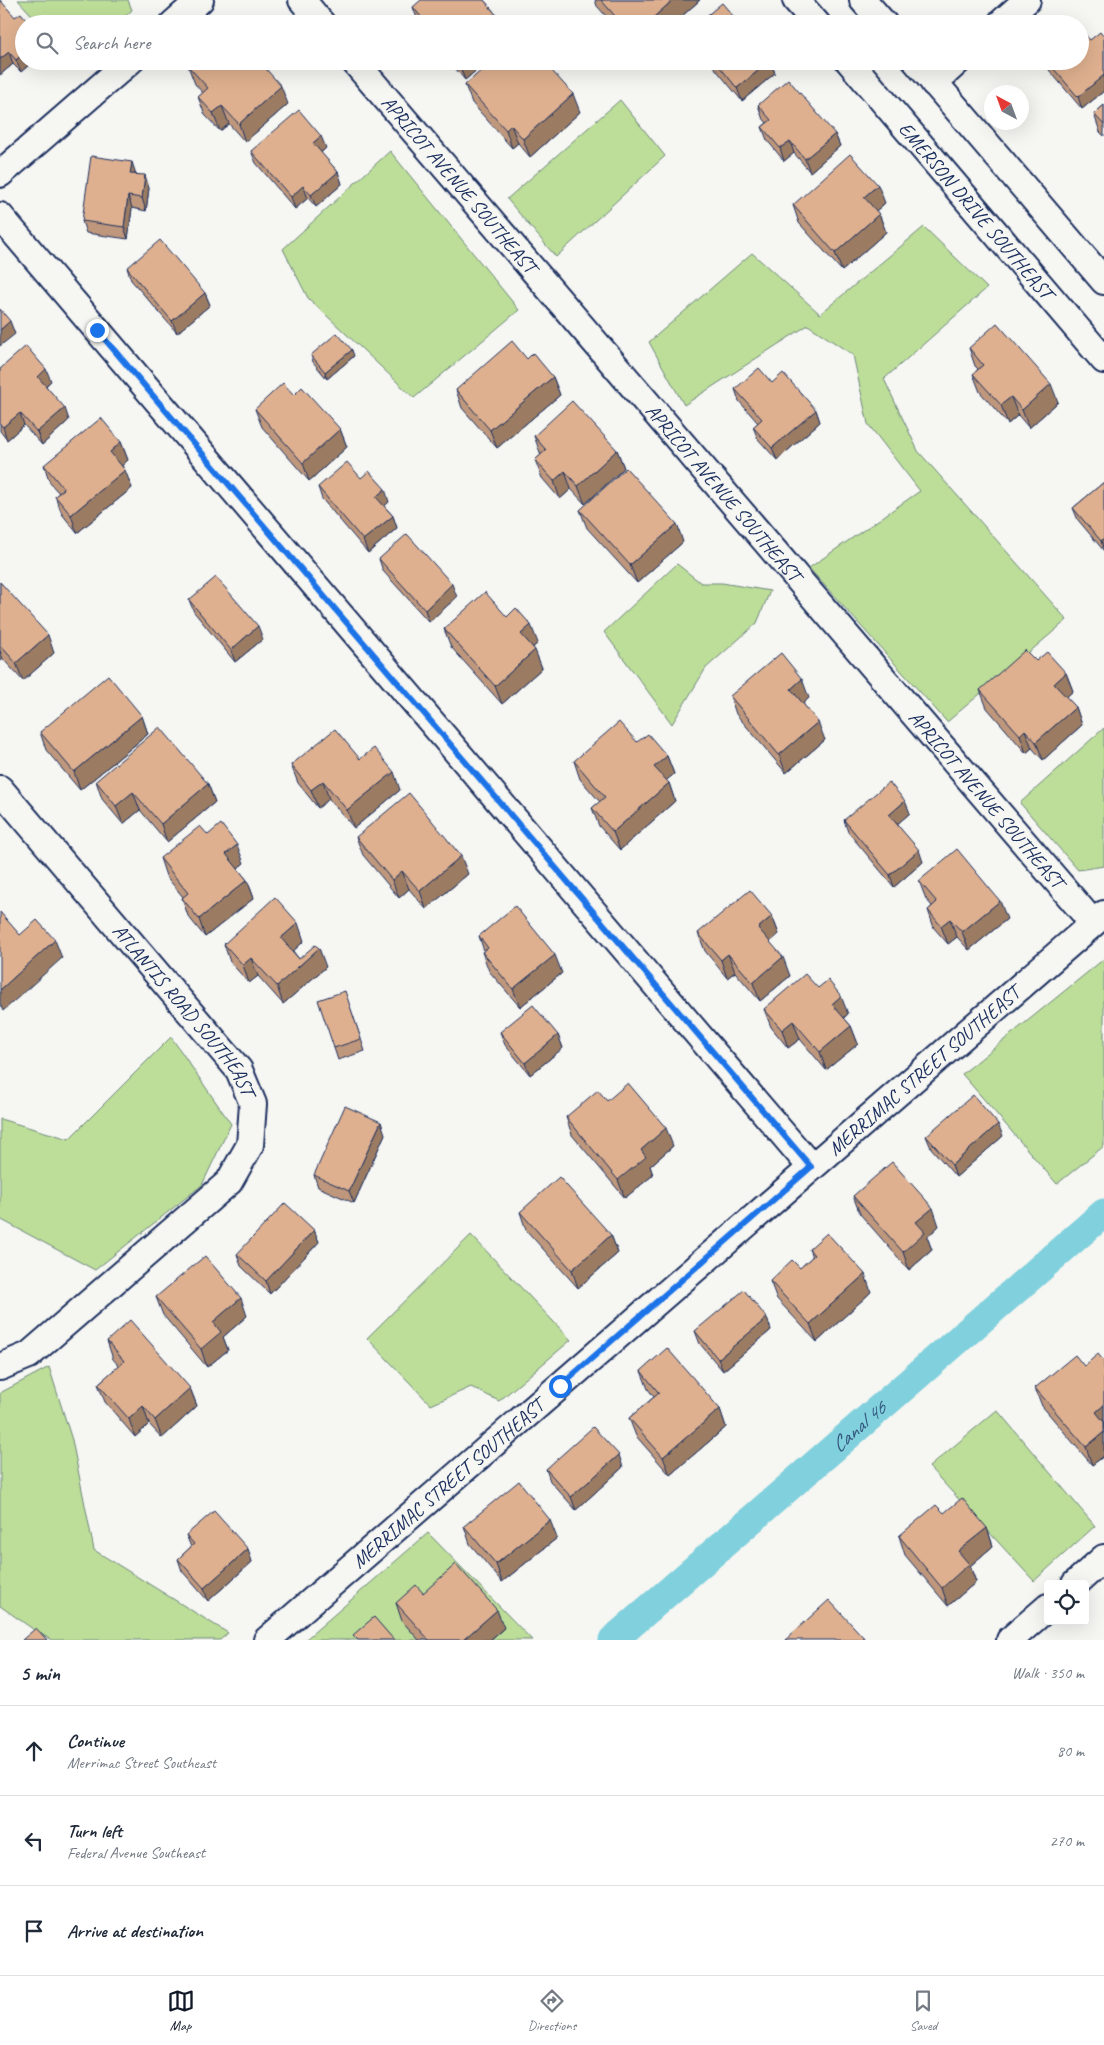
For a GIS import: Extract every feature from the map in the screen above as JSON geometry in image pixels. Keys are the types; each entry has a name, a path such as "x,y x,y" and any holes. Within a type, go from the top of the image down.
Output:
{"street":[{"path":"183,15 200,0"},
{"path":"302,0 314,15"},
{"path":"796,0 808,15"},
{"path":"863,0 876,15"},
{"path":"1010,15 1027,0"},
{"path":"0,174 120,70"},
{"name":"APRICOT AVENUE SOUTHEAST","path":"362,70 1099,919"},
{"name":"EMERSON DRIVE SOUTHEAST","path":"857,70 1104,360"},
{"path":"923,70 1104,281"},
{"path":"934,83 948,70"},
{"path":"0,216 811,1167"},
{"name":"ATLANTIS ROAD SOUTHEAST","path":"0,789 239,1070 253,1104 250,1145 229,1182 29,1355 0,1367"},
{"name":"MERRIMAC STREET SOUTHEAST","path":"267,1640 1099,919"},
{"path":"1079,1580 1104,1558"},
{"path":"1010,1640 1044,1610"}],"green space":[{"path":"18,0 128,0 132,10 127,15 32,15"},
{"path":"620,100 665,156 556,257 507,199"},
{"path":"390,151 519,310 414,398 308,298 283,249"},
{"path":"924,227 987,288 884,379 918,451 1067,620 947,722 809,568 920,491 868,424 853,355 808,325 684,405 649,342 752,253 820,314"},
{"path":"677,564 701,583 722,583 770,591 757,623 706,668 672,724 604,632"},
{"path":"1104,728 1104,866 1078,870 1020,803"},
{"path":"1104,959 1104,1146 1057,1184 962,1074"},
{"path":"171,1037 231,1124 202,1185 95,1270 0,1219 0,1119 69,1139"},
{"path":"471,1235 571,1340 499,1401 471,1387 431,1405 367,1338"},
{"path":"49,1367 72,1440 94,1550 228,1633 220,1640 53,1640 40,1634 0,1606 0,1393"},
{"path":"997,1410 1095,1526 1034,1581 929,1467"},
{"path":"428,1533 532,1640 305,1640"}],"building":[{"path":"0,0 15,17 15,59 9,52 0,59"},
{"path":"421,0 484,0 496,15 420,15 413,7"},
{"path":"601,0 673,0 656,15 614,15"},
{"path":"722,3 732,15 708,15"},
{"path":"1100,32 1104,37 1104,75 1078,97 1055,70 1089,70 1089,39"},
{"path":"192,70 267,70 281,86 239,124 222,106 213,113 198,97 208,88"},
{"path":"482,70 551,70 573,94 523,139 511,125 506,130 465,85"},
{"path":"722,70 759,70 737,88"},
{"path":"788,79 835,134 805,159 790,141 780,148 762,127 771,120 758,105"},
{"path":"1104,105 1104,125 1094,114"},
{"path":"299,110 321,136 313,143 338,172 311,195 303,186 291,197 251,151"},
{"path":"850,154 878,185 864,197 879,214 835,253 793,205"},
{"path":"91,156 132,162 130,174 145,175 142,198 128,196 124,227 82,221"},
{"path":"160,240 205,293 172,321 127,268"},
{"path":"0,309 10,321 0,330"},
{"path":"997,323 1051,384 1022,410 1011,397 1001,405 973,374 983,365 969,348"},
{"path":"337,333 352,350 325,372 311,355"},
{"path":"512,341 527,359 533,353 553,377 490,430 456,390"},
{"path":"26,346 46,369 38,377 65,408 37,432 20,413 3,427 0,424 0,369"},
{"path":"759,368 772,383 783,373 816,410 772,448 753,427 762,419 735,389"},
{"path":"283,383 294,395 302,387 340,429 303,463 255,409"},
{"path":"572,401 617,450 578,486 565,471 554,481 535,460 546,450 534,436"},
{"path":"101,418 121,442 110,452 125,470 71,515 55,496 64,489 44,465"},
{"path":"347,462 361,478 369,471 385,489 376,497 393,516 363,540 318,487"},
{"path":"626,468 677,524 630,565 580,510"},
{"path":"1104,482 1104,538 1101,541 1073,508"},
{"path":"407,534 452,584 425,610 379,559"},
{"path":"216,577 258,626 231,650 189,600"},
{"path":"0,582 48,635 16,663 0,645"},
{"path":"485,592 507,617 516,608 531,625 521,634 535,650 495,686 444,629"},
{"path":"1025,650 1036,661 1047,652 1066,673 1054,684 1076,707 1036,742 1025,730 1020,735 980,690"},
{"path":"781,653 802,679 791,689 818,722 779,755 730,696"},
{"path":"108,675 142,716 74,772 40,732"},
{"path":"619,722 637,742 648,734 667,756 654,767 669,783 613,832 592,808 605,797 574,761"},
{"path":"160,727 208,784 161,824 133,792 116,806 96,781"},
{"path":"335,729 360,759 374,748 394,772 347,810 323,781 311,790 291,765"},
{"path":"889,782 905,801 889,815 919,850 890,875 844,820"},
{"path":"409,793 461,856 420,891 402,871 392,880 356,837"},
{"path":"221,824 237,845 226,854 247,880 199,919 182,898 188,893 160,858 200,826 208,835"},
{"path":"957,849 1000,901 962,932 950,919 941,926 928,910 937,902 919,881"},
{"path":"750,890 772,916 758,928 783,957 753,983 728,954 721,960 698,933"},
{"path":"275,897 298,923 281,938 299,959 315,945 319,948 277,986 251,958 243,965 224,944"},
{"path":"515,906 555,955 513,989 482,952 488,948 479,936"},
{"path":"0,912 20,935 37,920 55,940 0,990"},
{"path":"805,974 818,988 828,980 841,996 832,1004 851,1026 820,1052 793,1021 782,1030 764,1009"},
{"path":"345,991 361,1039 334,1048 318,1000"},
{"path":"533,1005 558,1035 525,1063 500,1032"},
{"path":"628,1083 666,1128 641,1150 646,1157 618,1180 566,1117 598,1090 607,1101"},
{"path":"973,1095 998,1124 952,1165 926,1136"},
{"path":"345,1106 381,1122 349,1191 314,1175"},
{"path":"892,1162 933,1208 916,1222 925,1232 903,1252 853,1196"},
{"path":"559,1177 611,1235 572,1270 520,1212"},
{"path":"285,1203 314,1230 266,1281 237,1254"},
{"path":"827,1233 865,1274 810,1324 770,1281 792,1260 800,1268 814,1255 809,1249"},
{"path":"205,1256 241,1298 213,1322 221,1332 201,1349 156,1297"},
{"path":"744,1290 767,1318 718,1359 695,1331"},
{"path":"130,1320 190,1388 155,1420 143,1406 129,1419 98,1384 124,1361 107,1341"},
{"path":"667,1348 720,1409 663,1457 629,1418 659,1393 641,1371"},
{"path":"1098,1354 1104,1361 1104,1405 1096,1412 1104,1422 1104,1432 1086,1447 1035,1388 1075,1355 1084,1366"},
{"path":"593,1427 619,1455 571,1497 546,1469"},
{"path":"519,1481 550,1520 496,1564 464,1526"},
{"path":"962,1498 987,1528 958,1551 969,1564 942,1588 899,1536 936,1505 944,1513"},
{"path":"214,1511 248,1549 204,1588 178,1559 194,1544 186,1535"},
{"path":"456,1564 497,1610 463,1640 429,1640 396,1603 416,1585 423,1593"},
{"path":"829,1600 866,1640 785,1640"},
{"path":"374,1617 394,1640 358,1640 353,1635"},
{"path":"36,1628 47,1640 22,1640"}],"waterway":[{"name":"Canal 46","path":"613,1640 1104,1213"}],"route":[{"path":"97,330 811,1167 560,1386"}]}
